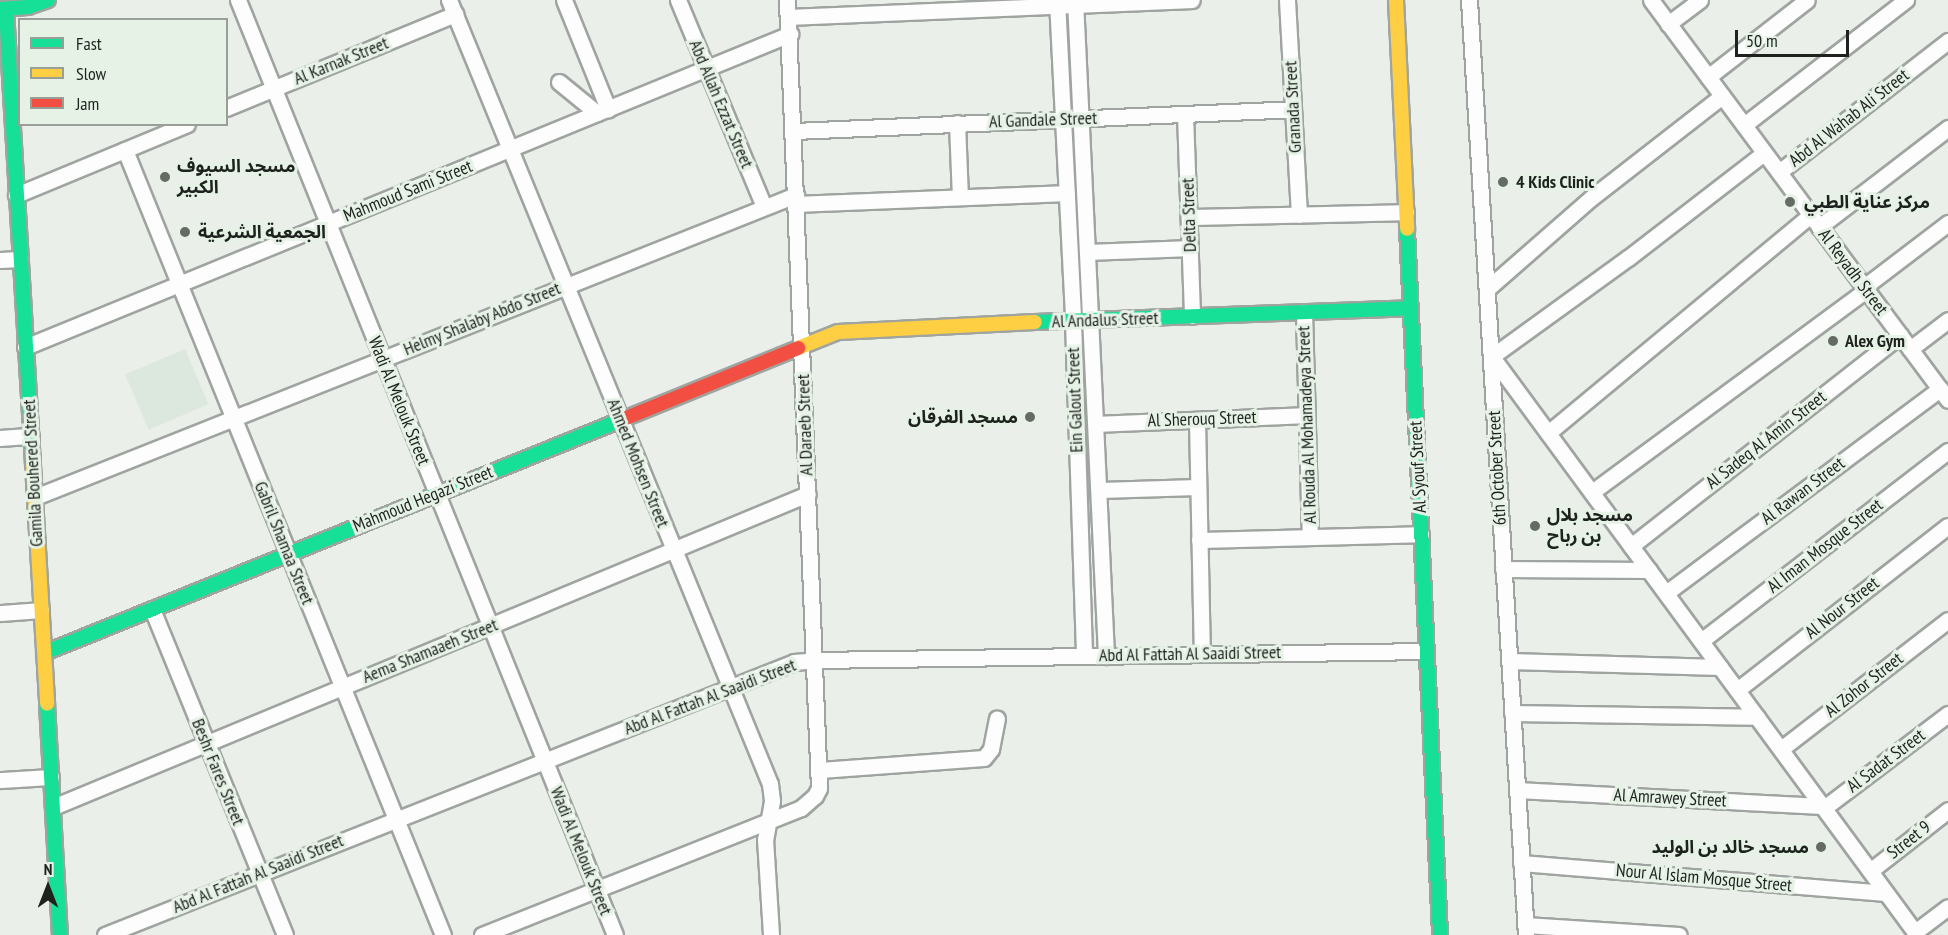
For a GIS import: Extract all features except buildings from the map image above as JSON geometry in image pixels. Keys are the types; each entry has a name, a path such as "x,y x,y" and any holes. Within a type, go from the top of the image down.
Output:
{"main road":[{"path":"3,10 28,8 48,0"},
{"name":"Al Syouf Street","path":"1396,0 1440,935"},
{"name":"Gamila Bouhered Street","path":"3,10 5,98 16,195 60,935"},
{"name":"Al Andalus Street","path":"802,344 855,329 1410,308"},
{"name":"Mahmoud Hegazi Street","path":"44,653 802,344"}],"street":[{"name":"Wadi Al Melouk Street","path":"238,0 615,935"},
{"path":"564,0 603,111"},
{"name":"Abd Allah Ezzat Street","path":"678,0 764,207"},
{"name":"Al Daraeb Street","path":"482,935 809,803 819,788 787,0"},
{"path":"789,17 1075,2 1192,0"},
{"name":"Granada Street","path":"1287,0 1299,215"},
{"name":"6th October Street","path":"1469,0 1525,930"},
{"name":"Al Reyadh Street","path":"1651,0 1944,394"},
{"path":"1668,24 1700,0"},
{"path":"1707,77 1808,0"},
{"path":"1744,125 1906,0"},
{"name":"Ein Galout Street","path":"1075,2 1092,320 1106,656"},
{"name":"Ein Galout Street","path":"1057,3 1073,321 1084,656"},
{"name":"Al Karnak Street","path":"228,107 274,89 452,7"},
{"name":"Ahmed Mohsen Street","path":"452,7 770,784 772,801 765,839 771,935"},
{"name":"Mahmoud Sami Street","path":"25,347 790,34"},
{"name":"Abd Al Wahab Ali Street","path":"1779,172 1948,41"},
{"path":"559,82 603,111"},
{"path":"1487,289 1591,198 1722,96"},
{"name":"Al Gandale Street","path":"794,130 1293,109"},
{"name":"Delta Street","path":"1185,114 1192,316"},
{"path":"957,123 960,197"},
{"path":"16,195 182,126"},
{"path":"1548,433 1815,221 1948,128"},
{"name":"Gabril Shamaa Street","path":"125,150 443,935"},
{"path":"1764,153 1628,258 1491,357 1916,933 1948,907"},
{"name":"Helmy Shalaby Abdo Street","path":"35,497 764,207 796,199 1067,193"},
{"path":"1189,217 1406,212"},
{"path":"1592,492 1865,288 1948,223"},
{"path":"1088,252 1190,248"},
{"path":"0,260 20,259"},
{"name":"Al Rouda Al Mohamadeya Street","path":"1304,312 1310,537"},
{"path":"1910,349 1948,320"},
{"name":"Al Sadeq Al Amin Street","path":"1631,546 1900,335"},
{"name":"Al Rawan Street","path":"1666,593 1944,394"},
{"name":"Al Sherouq Street","path":"1096,424 1307,415"},
{"path":"1197,420 1202,654"},
{"path":"0,438 31,436"},
{"name":"Al Iman Mosque Street","path":"1701,641 1948,451"},
{"path":"1099,490 1198,486"},
{"name":"Aema Shamaaeh Street","path":"52,807 808,494"},
{"name":"Al Nour Street","path":"1737,690 1948,526"},
{"path":"1199,540 1421,534"},
{"path":"1503,569 1649,570"},
{"name":"Beshr Fares Street","path":"152,609 285,935"},
{"path":"0,613 41,610"},
{"name":"Al Zohor Street","path":"1781,749 1948,620"},
{"name":"Abd Al Fattah Al Saaidi Street","path":"105,935 794,662 1426,651"},
{"path":"1509,661 1720,667"},
{"path":"1512,713 1757,717"},
{"name":"Al Sadat Street","path":"1823,807 1948,714"},
{"path":"820,770 984,758 991,749 997,719"},
{"path":"0,780 51,777"},
{"name":"Al Amrawey Street","path":"1517,790 1823,807"},
{"name":"Street 9","path":"1870,871 1948,810"},
{"name":"Nour Al Islam Mosque Street","path":"1521,863 1886,893"},
{"path":"1525,930 1679,935"}],"shaded area":[{"path":"185,349 208,404 149,430 125,374"}],"traffic: fast":[{"path":"0,9 28,7 48,0"},
{"path":"6,10 33,465"},
{"path":"1407,229 1440,935"},
{"path":"1035,322 1410,308"},
{"path":"44,653 626,418"},
{"path":"47,704 60,935"}],"traffic: slow":[{"path":"1396,0 1407,229"},
{"path":"798,348 838,332 1035,322"},
{"path":"33,465 47,704"}],"traffic: jam":[{"path":"626,418 798,348"}],"place":[{"name":"مسجد السيوف الكبير","path":"165,177"},
{"name":"4 Kids Clinic","path":"1503,182"},
{"name":"مركز عناية الطبي","path":"1790,202"},
{"name":"الجمعية الشرعية","path":"185,232"},
{"name":"Alex Gym","path":"1833,341"},
{"name":"مسجد الفرقان","path":"1030,417"},
{"name":"مسجد بلال بن رباح","path":"1535,526"},
{"name":"مسجد خالد بن الوليد","path":"1821,847"}]}
